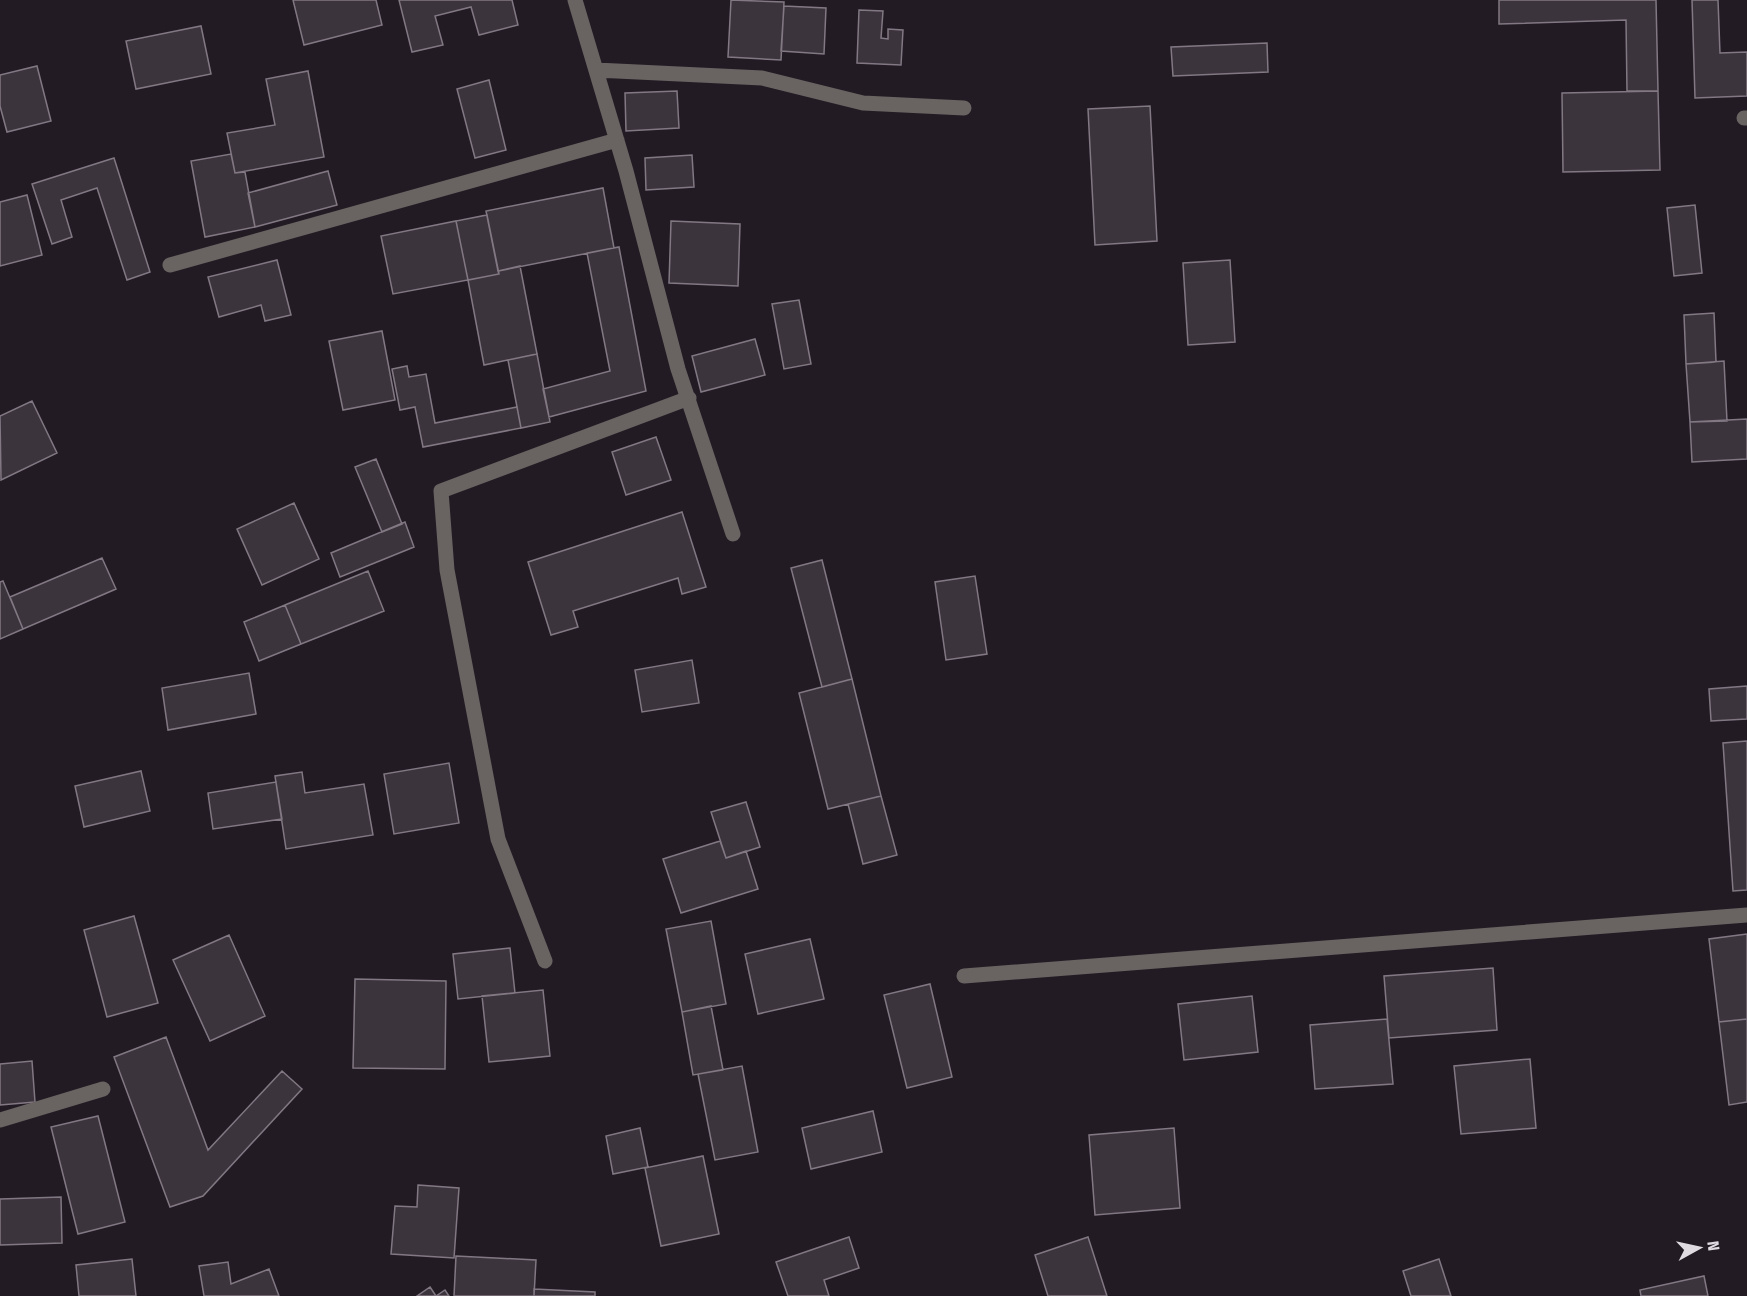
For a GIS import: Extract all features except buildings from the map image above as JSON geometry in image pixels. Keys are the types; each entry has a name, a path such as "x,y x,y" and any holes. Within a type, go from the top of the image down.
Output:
{"street":[{"path":"575,0 617,140 678,369 733,534"},
{"path":"596,70 762,78 863,103 964,108"},
{"path":"170,265 617,140"},
{"path":"545,961 498,839 447,570 441,491 688,398"},
{"path":"964,976 1747,915"},
{"path":"0,1120 103,1089"}]}
